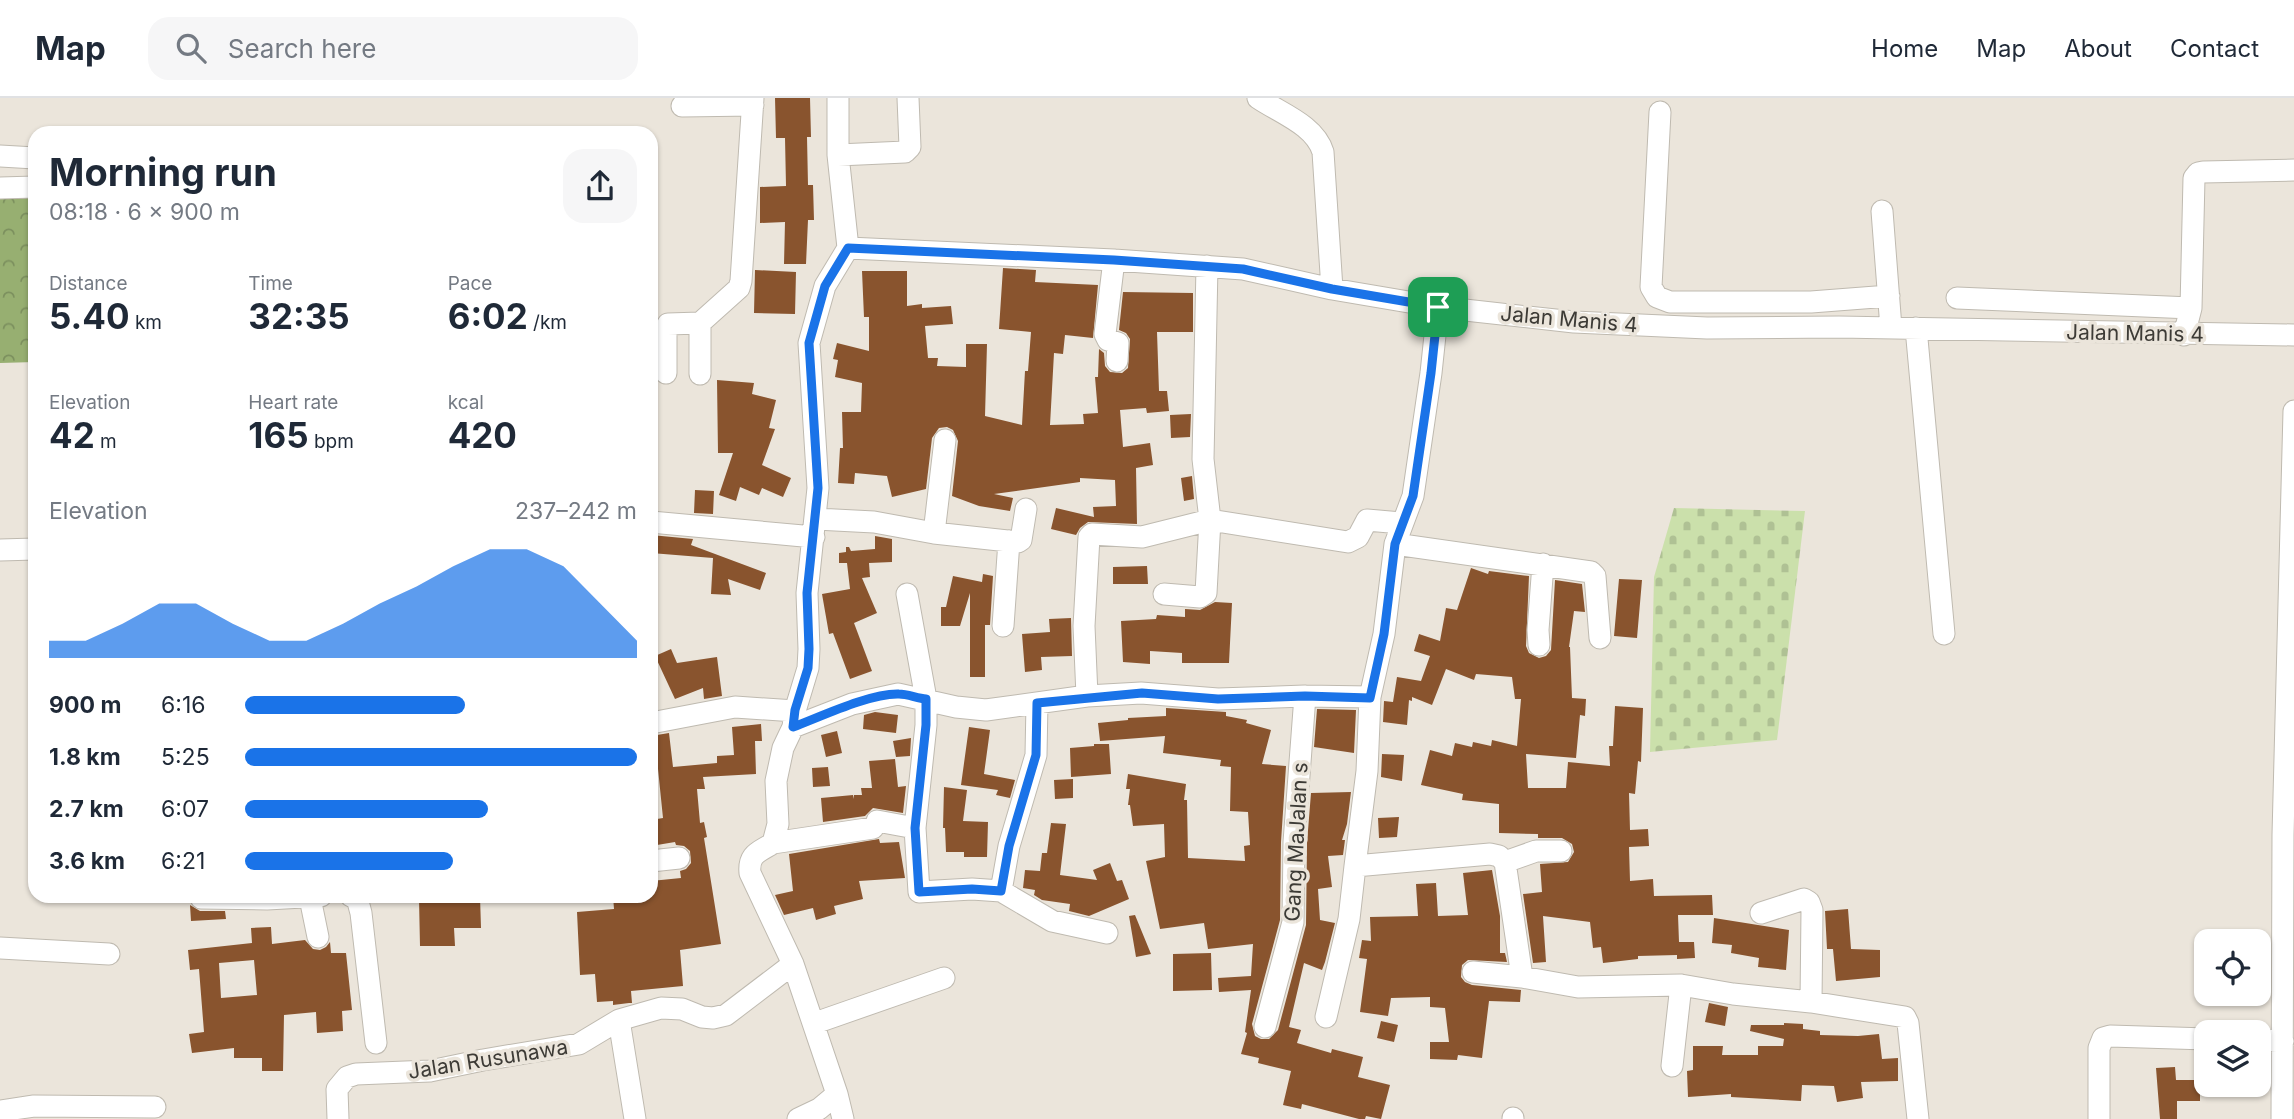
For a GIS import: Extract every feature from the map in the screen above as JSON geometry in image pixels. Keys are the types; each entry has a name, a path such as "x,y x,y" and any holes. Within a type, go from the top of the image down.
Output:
{"street":[{"path":"773,842 778,824 776,781 783,748 808,668 807,593 818,488 809,343 825,286 848,248 838,155 838,98"},
{"path":"838,155 905,152 910,146 908,98"},
{"path":"1258,98 1312,132 1320,141 1323,152 1332,289"},
{"path":"666,373 668,324 700,323 739,288 753,101 682,106"},
{"path":"1660,112 1651,287 1657,297 1670,302 1811,302 1889,296"},
{"path":"0,156 28,158"},
{"path":"2184,335 2191,308 2194,178 2203,172 2294,170"},
{"path":"0,188 28,187"},
{"path":"1882,211 1891,328"},
{"name":"Jalan Manis 4","path":"848,248 1112,275 1207,265 1271,274 1332,289 1438,307 1574,322 1694,328 1916,328 2294,335"},
{"path":"1164,594 1200,597 1206,593 1210,520 1203,459 1207,265"},
{"path":"1112,275 1105,334 1108,340 1118,343 1117,361"},
{"path":"1958,298 2191,308"},
{"path":"1326,1017 1349,919 1367,771 1370,698 1384,634 1395,544 1413,496 1438,307"},
{"path":"700,323 700,374"},
{"path":"1916,328 1944,634"},
{"path":"2286,1106 2283,1041 2294,411"},
{"path":"934,533 945,440"},
{"path":"658,522 815,528 874,522 934,533 1009,541 1021,540 1026,509"},
{"path":"1087,696 1084,626 1090,536 1142,537 1210,520 1349,542 1358,537 1367,520 1401,523"},
{"path":"1003,626 1009,541"},
{"path":"1395,544 1593,573 1600,638"},
{"path":"0,551 28,549"},
{"path":"1539,645 1543,565"},
{"path":"907,594 926,699 926,725 915,828 919,892 972,889 1001,891 1052,920 1107,933"},
{"path":"658,722 735,707 794,719 898,694 956,707 986,710 1087,696 1142,693 1249,700 1305,696 1370,698"},
{"name":"Gang MaJalan s","path":"1265,1027 1293,922 1294,842 1305,696"},
{"path":"1001,891 1009,846 1036,755 1037,703"},
{"path":"843,1119 838,1094 815,1023 793,964 750,873 750,859 756,851 773,842 875,824 915,828"},
{"path":"1505,862 1536,851 1561,851"},
{"path":"1355,866 1490,854 1499,856 1505,862 1522,977"},
{"path":"658,860 680,858"},
{"path":"1760,913 1804,899 1810,902 1811,1002"},
{"path":"316,903 318,937"},
{"path":"359,903 376,1043"},
{"path":"0,948 109,954"},
{"name":"Jalan Rusunawa","path":"338,1119 337,1089 347,1077 356,1074 430,1071 579,1044 619,1020 661,1008 682,1009 702,1017 726,1015 793,964"},
{"path":"1473,972 1578,987 1681,985 1905,1017 1908,1023 1918,1119"},
{"path":"815,1023 944,978"},
{"path":"1672,1066 1681,985"},
{"path":"619,1020 635,1119"},
{"path":"2099,1119 2099,1048 2103,1038 2194,1039"},
{"path":"2271,1040 2283,1041"},
{"path":"798,1119 818,1109 838,1094"},
{"path":"0,1111 134,1112 155,1107"}],"green space":[{"path":"28,185 28,362 0,363 0,186"},
{"path":"1674,508 1805,511 1777,740 1650,752 1654,577"}],"building":[{"path":"775,98 810,98 811,137 807,137 808,185 813,185 814,220 808,220 806,264 784,264 785,222 760,223 760,187 786,186 785,138 776,138"},
{"path":"1003,268 1036,270 1035,282 1098,285 1093,338 1065,335 1063,354 1054,353 1050,425 1084,424 1083,414 1098,413 1095,377 1098,377 1099,349 1104,353 1105,366 1110,372 1122,373 1128,368 1130,339 1126,333 1119,330 1123,292 1193,293 1193,332 1157,332 1159,391 1167,391 1169,411 1147,413 1146,408 1120,410 1123,447 1150,443 1153,465 1136,468 1137,524 1088,522 1076,535 1051,529 1056,508 1094,517 1093,507 1116,506 1115,480 1080,478 1080,482 994,494 1013,498 1010,511 979,506 952,496 958,441 953,430 947,427 939,428 932,438 926,489 892,497 887,476 855,473 854,484 838,483 840,448 843,448 842,412 861,412 862,383 835,377 838,360 833,359 837,343 869,351 869,317 864,317 862,271 907,271 907,306 951,306 953,324 925,326 928,358 938,358 937,366 966,367 966,344 987,344 985,416 1022,425 1025,371 1028,371 1031,332 999,329"},
{"path":"755,270 796,272 795,314 754,313"},
{"path":"717,380 754,383 752,394 776,400 769,428 775,429 762,465 791,478 783,497 762,488 759,495 740,487 736,501 719,495 733,453 718,453"},
{"path":"1191,414 1190,437 1171,438 1170,415"},
{"path":"1192,476 1194,499 1184,501 1181,478"},
{"path":"695,490 714,491 713,514 694,513"},
{"path":"658,536 693,539 691,545 766,573 760,590 728,579 731,595 711,594 713,558 658,554"},
{"path":"875,536 892,539 892,562 869,563 870,577 862,578 877,613 854,623 872,671 850,679 833,633 829,634 822,594 850,589 847,563 839,563 839,553 846,552 846,547 851,551 875,549"},
{"path":"1147,566 1148,584 1113,584 1113,567"},
{"path":"1471,568 1488,574 1489,571 1529,576 1526,646 1529,653 1539,658 1546,656 1551,650 1555,580 1582,584 1585,612 1574,611 1569,647 1572,698 1586,699 1585,716 1580,715 1576,758 1526,754 1528,788 1566,788 1568,762 1610,766 1609,746 1613,746 1615,706 1643,708 1641,762 1638,761 1635,794 1629,793 1630,830 1648,829 1649,846 1629,847 1630,881 1653,879 1654,896 1712,895 1713,915 1678,915 1679,942 1694,942 1695,958 1677,959 1677,955 1638,956 1638,959 1603,963 1601,947 1593,948 1590,922 1543,916 1546,962 1533,963 1523,894 1542,892 1540,864 1568,862 1574,852 1572,844 1562,838 1538,838 1538,834 1499,833 1499,804 1462,800 1463,794 1421,785 1430,750 1452,756 1455,743 1472,747 1473,742 1491,746 1492,740 1517,746 1521,699 1515,699 1512,677 1476,674 1474,680 1446,669 1432,705 1412,697 1412,701 1409,700 1407,725 1383,722 1384,701 1393,702 1397,677 1421,681 1430,656 1414,651 1419,634 1440,641 1446,608 1457,610"},
{"path":"983,574 993,576 990,625 985,625 985,677 970,677 970,593 960,626 941,626 941,607 946,607 953,576 982,582"},
{"path":"1619,579 1642,580 1637,638 1614,636"},
{"path":"1215,602 1232,603 1229,663 1182,663 1182,653 1150,651 1150,664 1123,662 1121,621 1156,619 1157,615 1185,617 1185,609 1200,610"},
{"path":"1071,618 1072,656 1041,657 1042,670 1025,672 1022,634 1050,632 1049,619"},
{"path":"671,649 677,663 717,657 722,696 704,699 703,688 675,699 658,662 658,655"},
{"path":"1166,708 1226,712 1226,716 1247,720 1246,723 1271,730 1262,764 1286,766 1280,920 1252,1024 1255,1036 1261,1039 1269,1039 1278,1030 1306,925 1307,843 1311,793 1351,792 1342,840 1345,840 1343,855 1328,856 1332,887 1318,889 1320,920 1335,923 1325,962 1322,970 1304,963 1289,1027 1301,1030 1297,1043 1331,1053 1332,1049 1363,1057 1358,1077 1390,1085 1381,1119 1366,1116 1365,1119 1359,1119 1302,1104 1301,1109 1283,1105 1291,1071 1258,1063 1259,1058 1241,1054 1247,1033 1251,990 1219,992 1218,978 1251,976 1253,944 1208,949 1204,923 1160,929 1146,861 1165,857 1164,824 1133,826 1128,805 1130,789 1126,789 1128,774 1186,784 1184,800 1187,800 1188,858 1245,861 1244,846 1250,845 1248,812 1230,811 1231,767 1220,766 1221,760 1163,753 1165,736 1100,741 1098,723 1166,716"},
{"path":"1317,709 1356,710 1354,753 1314,747"},
{"path":"875,712 898,715 896,733 863,729 864,715"},
{"path":"761,724 762,741 755,741 756,774 703,777 705,789 697,789 700,823 704,822 707,837 704,838 721,944 680,950 683,986 631,991 632,1003 613,1005 613,1001 597,1002 595,974 580,975 577,912 614,909 614,903 658,903 658,880 681,878 680,871 691,863 690,851 684,846 676,845 675,842 658,845 658,819 663,818 658,735 669,733 673,767 717,763 717,756 734,755 732,727"},
{"path":"969,727 990,730 984,774 1015,780 1010,798 996,795 998,790 961,785"},
{"path":"837,731 842,753 826,757 821,735"},
{"path":"911,738 910,756 896,757 893,741"},
{"path":"1109,744 1111,774 1071,777 1070,748"},
{"path":"1382,754 1404,755 1402,781 1381,777"},
{"path":"895,759 898,787 906,786 903,813 873,808 865,816 823,822 821,798 853,795 854,799 854,795 862,795 861,788 872,788 869,761"},
{"path":"828,767 830,786 813,787 812,768"},
{"path":"1073,779 1073,798 1055,799 1054,780"},
{"path":"944,787 967,790 963,821 988,822 987,857 964,857 964,852 946,852 943,828"},
{"path":"1399,817 1397,837 1379,838 1378,818"},
{"path":"1051,823 1066,824 1060,875 1097,880 1093,870 1110,863 1117,881 1122,880 1129,899 1089,916 1069,911 1070,904 1042,900 1034,895 1035,890 1023,888 1025,870 1040,871 1042,853 1047,853"},
{"path":"879,839 880,843 899,842 905,878 859,881 863,899 834,906 836,914 816,920 813,908 784,915 775,895 793,891 789,854"},
{"path":"1492,870 1500,916 1500,953 1505,953 1507,962 1468,960 1462,965 1461,977 1472,985 1521,990 1520,1002 1489,1001 1482,1058 1458,1055 1457,1060 1430,1059 1430,1042 1449,1042 1445,1008 1430,1007 1430,997 1391,998 1388,1016 1360,1012 1367,959 1359,958 1362,940 1371,941 1370,917 1418,916 1416,884 1436,883 1438,916 1468,915 1463,873"},
{"path":"419,903 480,903 481,928 454,928 455,946 420,946"},
{"path":"190,905 200,911 225,911 226,919 191,921"},
{"path":"1848,909 1851,949 1880,950 1880,977 1836,981 1833,949 1827,949 1825,911"},
{"path":"1135,915 1151,954 1136,957 1129,916"},
{"path":"1714,918 1789,930 1786,970 1758,967 1759,958 1731,953 1732,945 1712,943"},
{"path":"271,927 272,944 305,940 313,949 320,950 330,942 331,953 346,953 352,1010 342,1011 343,1031 317,1033 316,1012 284,1015 283,1071 262,1071 262,1058 234,1058 234,1048 192,1053 189,1034 204,1032 199,969 190,970 188,950 252,943 251,928","holes":["254,960 257,995 221,998 219,963"]},
{"path":"1211,953 1212,990 1173,991 1173,954"},
{"path":"1709,1003 1728,1007 1725,1026 1705,1022"},
{"path":"1381,1021 1398,1025 1394,1042 1377,1038"},
{"path":"1803,1024 1803,1029 1820,1031 1820,1035 1879,1034 1882,1059 1898,1058 1898,1081 1861,1082 1863,1098 1837,1102 1834,1086 1802,1085 1801,1101 1731,1097 1731,1094 1688,1097 1687,1071 1693,1070 1693,1046 1723,1046 1722,1055 1758,1055 1758,1046 1783,1046 1784,1039 1750,1031 1751,1025"},
{"path":"2175,1067 2176,1080 2194,1080 2194,1097 2200,1097 2200,1101 2177,1101 2177,1119 2160,1119 2156,1068"}],"route":[{"path":"848,248 1207,265 1271,274 1332,289 1438,307 1413,496 1395,544 1384,634 1370,698 1305,696 1249,700 1142,693 1087,696 1037,703 1036,755 1009,846 1001,891 972,889 919,892 915,828 926,725 926,699 898,694 883,697 852,704 793,727 795,710 808,668 808,570 818,488 809,343 825,286 848,248"}]}
